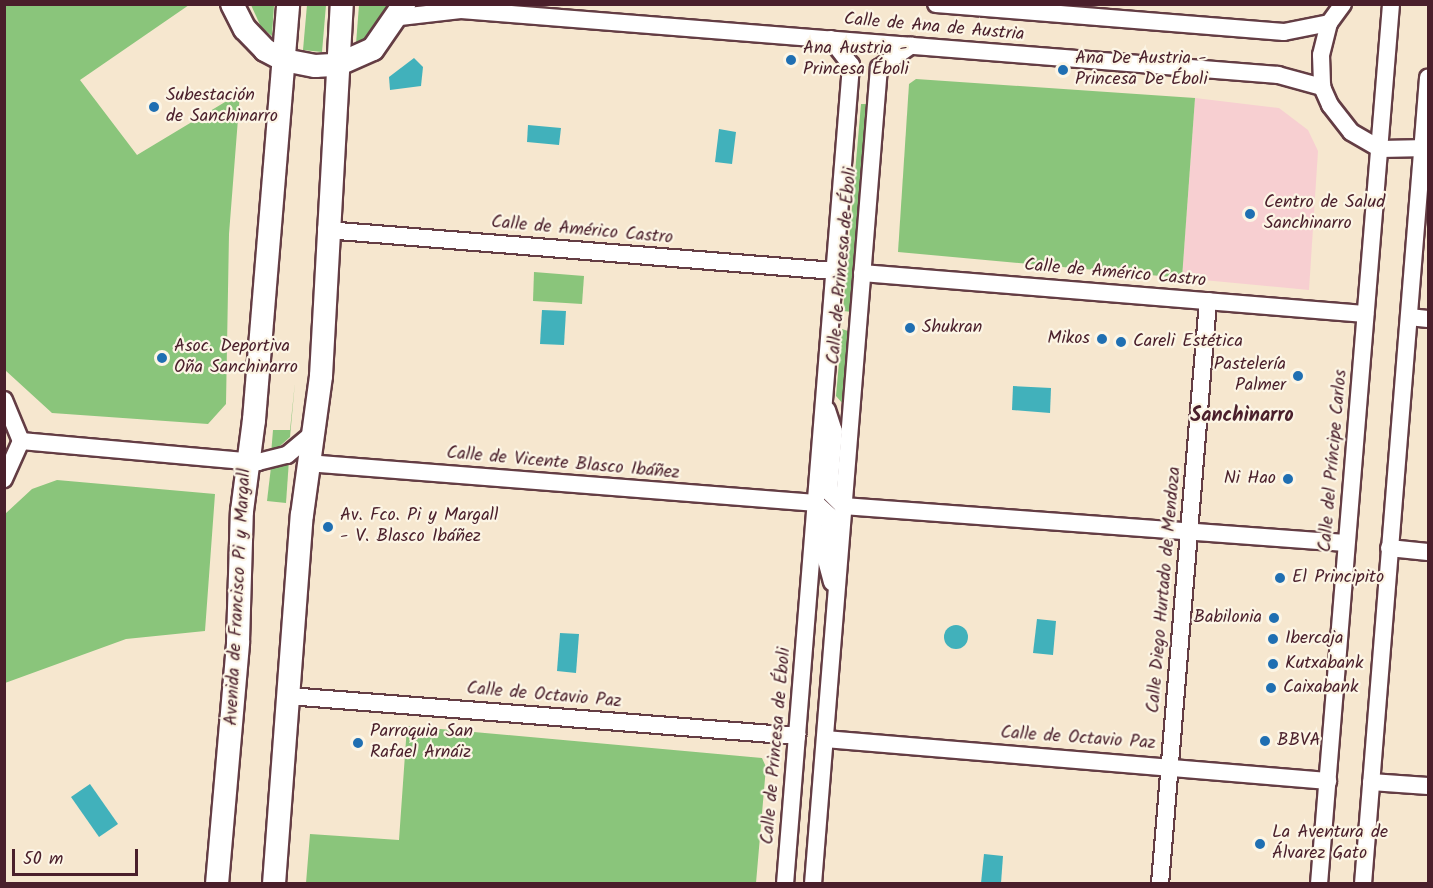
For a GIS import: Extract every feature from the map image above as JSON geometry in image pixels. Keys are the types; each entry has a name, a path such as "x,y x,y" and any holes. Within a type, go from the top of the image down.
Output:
{"street":[{"path":"232,4 256,42 284,60 337,65 373,49 402,11"},
{"name":"Avenida de Francisco Pi y Margall","path":"217,884 238,642 246,461 288,4"},
{"path":"274,884 307,463 321,376 326,230 342,4"},
{"name":"Calle de Ana de Austria","path":"936,4 1284,32 1329,23"},
{"path":"1343,4 1329,23 1320,55 1322,87 1340,119 1380,149 1426,149"},
{"name":"Calle del Príncipe Carlos","path":"1319,884 1391,4"},
{"name":"Calle de Ana de Austria","path":"402,11 455,9 1278,75 1322,87"},
{"name":"Calle de Princesa de Éboli","path":"785,884 851,65 831,39"},
{"name":"Calle de Princesa de Éboli","path":"813,884 879,68 911,46"},
{"path":"1363,884 1389,548 1426,149 1428,78"},
{"name":"Calle de Américo Castro","path":"326,230 835,271"},
{"name":"Calle de Américo Castro","path":"862,273 1365,314"},
{"name":"Calle Diego Hurtado de Mendoza","path":"1161,884 1208,301"},
{"path":"1409,317 1428,319"},
{"path":"4,400 21,441 4,479"},
{"name":"Calle de Princesa de Éboli","path":"824,402 834,431 829,492 843,506"},
{"path":"21,441 246,461 279,458 310,436"},
{"name":"Calle de Vicente Blasco Ibáñez","path":"307,463 816,503"},
{"name":"Calle de Princesa de Éboli","path":"816,503 830,516 826,560 835,596"},
{"path":"843,506 1189,534 1346,543"},
{"path":"1389,548 1428,552"},
{"name":"Calle de Octavio Paz","path":"288,696 797,736"},
{"name":"Calle de Octavio Paz","path":"825,739 1170,766 1328,781"},
{"path":"1371,782 1428,786"}],"shaded area":[{"name":"Centro de Salud Sanchinarro","path":"1195,98 1279,108 1308,130 1318,151 1309,290 1182,278"}],"green space":[{"path":"5,4 189,5 80,80 137,155 240,93 229,234 226,404 208,424 52,413 5,370"},
{"path":"251,5 274,5 272,36 261,27"},
{"path":"307,5 326,5 322,52 303,50"},
{"path":"359,5 390,5 369,37 356,44"},
{"path":"916,79 1195,98 1182,278 898,252 909,84"},
{"path":"861,104 868,104 852,312 843,311"},
{"path":"534,272 584,276 582,304 533,301"},
{"path":"842,329 848,331 843,404 836,396"},
{"path":"295,382 290,437 271,454 273,430 290,430"},
{"path":"289,460 286,503 267,501 271,467"},
{"path":"57,480 215,494 205,631 126,639 5,683 5,514 32,489"},
{"path":"407,726 762,758 766,767 756,883 306,883 310,834 399,840"}],"water":[{"path":"414,58 423,67 421,86 390,90 389,77"},
{"path":"528,125 561,128 559,145 527,142"},
{"path":"719,129 736,132 732,164 715,162"},
{"path":"542,310 566,311 564,345 540,344"},
{"path":"1013,386 1051,388 1050,413 1012,410"},
{"path":"1037,619 1056,621 1053,655 1033,653"},
{"path":"956,625 965,628 968,637 965,646 956,649 947,646 944,637 947,628"},
{"path":"560,633 579,634 576,673 557,671"},
{"path":"90,784 118,824 99,837 71,797"},
{"path":"984,854 1003,856 1001,883 981,883"}],"place":[{"name":"Ana Austria - Princesa Éboli","path":"791,60"},
{"name":"Ana De Austria - Princesa De Éboli","path":"1063,70"},
{"name":"Subestación de Sanchinarro","path":"154,107"},
{"name":"Centro de Salud Sanchinarro","path":"1250,214"},
{"name":"Shukran","path":"910,328"},
{"name":"Mikos","path":"1102,339"},
{"name":"Careli Estética","path":"1121,342"},
{"name":"Asoc. Deportiva Oña Sanchinarro","path":"162,358"},
{"name":"Pastelería Palmer","path":"1298,376"},
{"name":"Ni Hao","path":"1288,479"},
{"name":"Av. Fco. Pi y Margall - V. Blasco Ibáñez","path":"328,527"},
{"name":"El Principito","path":"1280,578"},
{"name":"Babilonia","path":"1274,618"},
{"name":"Ibercaja","path":"1273,639"},
{"name":"Kutxabank","path":"1273,664"},
{"name":"Caixabank","path":"1271,688"},
{"name":"BBVA","path":"1265,741"},
{"name":"Parroquia San Rafael Arnáiz","path":"358,743"},
{"name":"La Aventura de Álvarez Gato","path":"1260,844"}],"district":[{"name":"Sanchinarro","path":"1242,416"}]}
